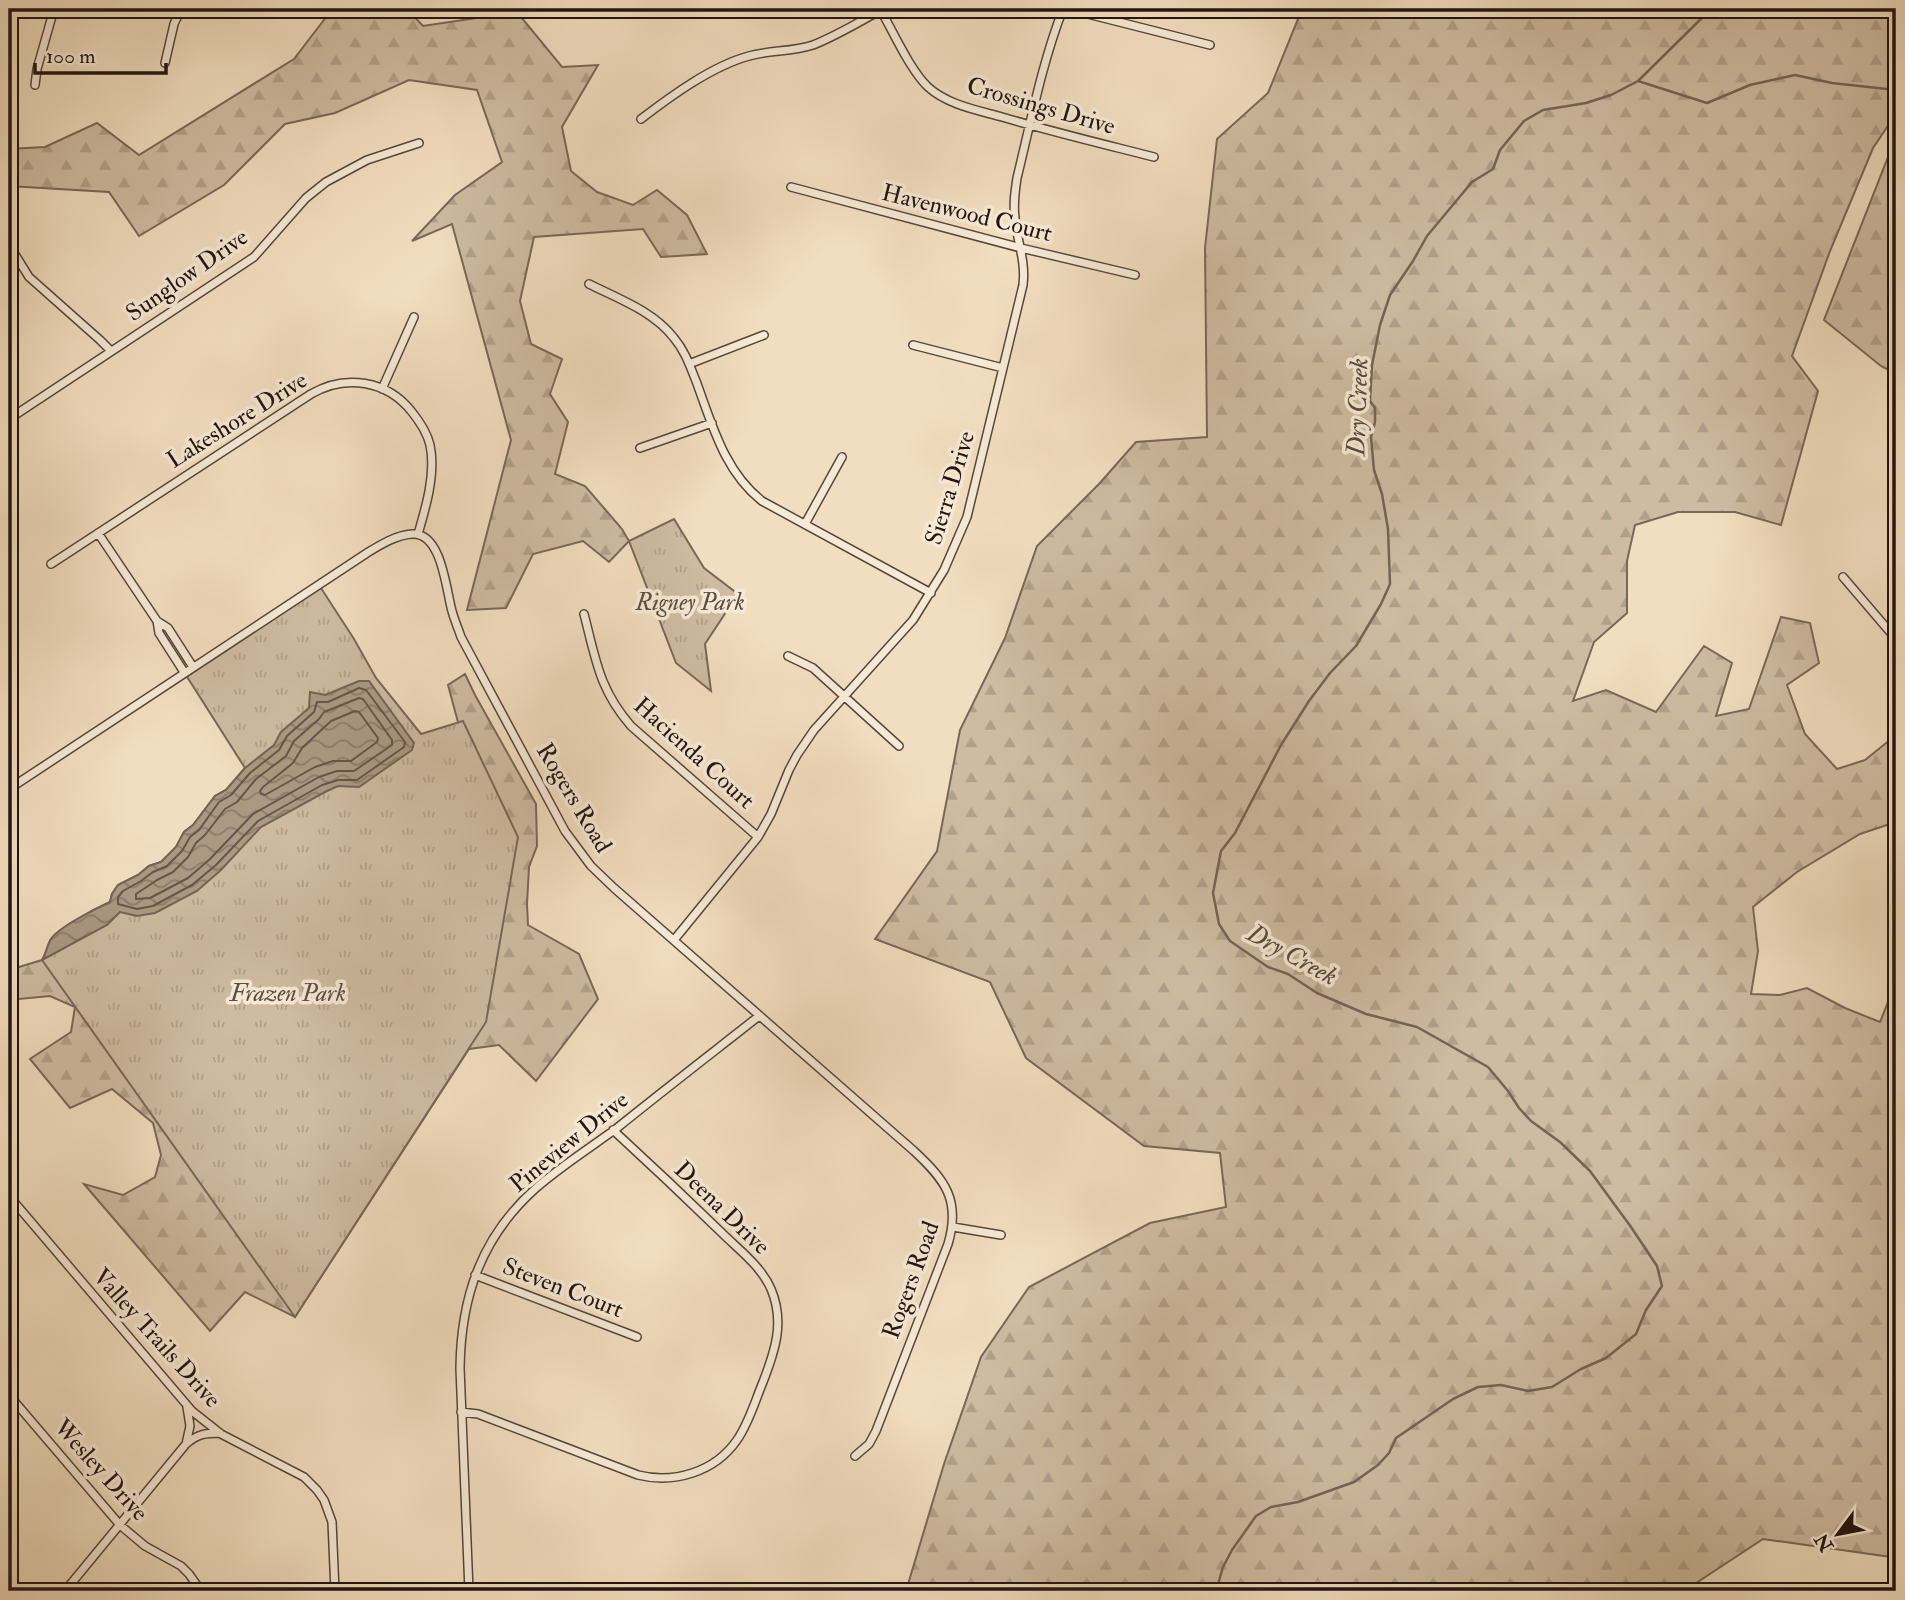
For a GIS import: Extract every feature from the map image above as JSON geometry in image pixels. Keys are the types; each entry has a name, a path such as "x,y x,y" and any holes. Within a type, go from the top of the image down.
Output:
{"street":[{"path":"34,85 54,9"},
{"path":"165,63 174,24 181,9"},
{"path":"238,9 263,9"},
{"path":"1065,9 1210,45"},
{"name":"Sierra Drive","path":"674,940 758,837 797,755 814,730 913,620 944,570 967,517 1023,285 1024,261 1015,219 1014,195 1055,29 1065,9"},
{"path":"642,119 677,92 730,63 753,55 817,43 881,10"},
{"name":"Crossings Drive","path":"881,10 915,71 928,87 943,98 1030,125 1154,157"},
{"name":"Sunglow Drive","path":"9,419 254,257 298,207 326,182 367,160 419,144"},
{"name":"Havenwood Court","path":"791,187 1135,275"},
{"path":"9,250 11,248 29,277 111,351"},
{"path":"589,285 650,316 674,338 689,364 726,458 736,476 752,493 762,501 931,593"},
{"path":"382,389 414,317"},
{"path":"689,364 764,335"},
{"path":"913,345 1003,368"},
{"name":"Lakeshore Drive","path":"51,565 317,390 355,382 390,393 407,405 422,424 430,445 432,462 418,534"},
{"path":"640,448 712,423"},
{"path":"805,524 842,457"},
{"path":"98,533 157,621 168,628 193,667"},
{"path":"9,789 367,553 394,538 418,534"},
{"name":"Rogers Road","path":"418,534 428,540 440,557 452,613 461,636 565,831 591,866 929,1166 951,1199 953,1227 876,1431 869,1444 855,1456"},
{"path":"1843,577 1896,639"},
{"name":"Hacienda Court","path":"584,614 603,686 620,714 758,837"},
{"path":"157,621 159,633 184,672"},
{"path":"788,656 813,668 899,746"},
{"name":"Pineview Drive","path":"469,1591 460,1341 464,1312 475,1275 495,1236 521,1202 558,1170 614,1130 759,1016"},
{"name":"Deena Drive","path":"461,1412 478,1414 638,1475 660,1479 694,1473 711,1465 737,1440 748,1420 773,1356 778,1334 778,1316 771,1288 752,1262 614,1130"},
{"name":"Valley Trails Drive","path":"9,1196 200,1419 294,1471 317,1490 332,1522 335,1591"},
{"path":"953,1227 1001,1235"},
{"name":"Steven Court","path":"475,1275 637,1337"},
{"name":"Wesley Drive","path":"9,1395 120,1525 145,1546 181,1566 201,1591"},
{"path":"186,1444 190,1426 187,1406"},
{"path":"65,1591 186,1444 204,1433 221,1433"}],"green space":[{"path":"340,9 407,9 423,26 517,12 562,67 598,65 562,127 571,171 597,192 633,205 657,190 687,215 707,254 661,257 643,229 534,237 520,301 531,344 562,359 550,394 568,422 555,474 585,486 629,541 609,562 583,541 533,554 506,608 467,610 511,440 452,224 412,241 455,195 502,162 477,90 409,80 335,113 285,124 224,185 139,236 109,192 9,186 9,149 45,147 97,123 139,155 294,59 330,12"},
{"path":"1302,9 1896,9 1896,374 1881,366 1824,320 1888,157 1894,117 1873,148 1830,251 1792,356 1818,391 1781,525 1735,512 1678,512 1635,525 1627,561 1627,613 1594,642 1573,701 1606,690 1656,712 1704,646 1732,663 1716,716 1749,709 1781,617 1810,623 1819,663 1787,685 1805,734 1837,769 1865,760 1896,735 1896,822 1860,834 1797,872 1753,907 1758,951 1751,994 1780,995 1807,988 1880,1022 1896,986 1896,1555 1891,1557 1763,1539 1684,1591 906,1591 944,1464 981,1357 1029,1287 1150,1223 1226,1207 1220,1153 1144,1146 1026,1058 990,982 875,939 937,851 960,730 1005,638 1037,546 1099,484 1136,442 1207,437 1205,248 1217,139 1268,93"},
{"name":"Rigney Park","path":"674,519 704,568 738,594 705,644 711,691 676,663 629,541"},
{"name":"Frazen Park","path":"319,585 376,678 421,734 463,721 518,837 486,1022 295,1317 42,960 55,934 110,902 118,885 149,866 161,862 176,847 184,832 193,825 215,796 226,790 245,768 184,672"},
{"name":"Frazen Park","path":"465,674 536,804 537,846 529,867 528,925 579,954 598,999 536,1081 499,1045 469,1049 295,1317 245,1292 210,1331 84,1184 123,1195 155,1177 161,1155 153,1123 112,1089 70,1108 30,1059 71,1032 75,1007 50,996 9,1000 9,970 42,960 462,737 448,685"}],"water":[{"path":"359,681 369,681 414,743 412,750 359,787 338,786 261,827 221,870 197,891 155,913 137,916 120,912 107,925 42,960 55,934 110,902 118,885 149,866 161,862 176,847 184,832 193,825 215,796 226,790 245,768 274,745 281,732 309,708 310,692 325,695"}],"waterway":[{"name":"Dry Creek","path":"1216,1591 1223,1567 1232,1550 1256,1516 1271,1507 1298,1502 1354,1482 1378,1465 1389,1453 1396,1438 1453,1399 1478,1387 1501,1385 1528,1391 1552,1387 1581,1369 1606,1358 1636,1334 1646,1310 1662,1286 1657,1266 1590,1171 1560,1142 1531,1121 1488,1067 1417,1027 1366,1014 1317,993 1288,974 1268,967 1230,941 1219,924 1213,893 1221,851 1235,833 1281,745 1330,673 1356,646 1390,584 1388,529 1382,494 1374,470 1371,437 1375,408 1370,401 1372,365 1380,325 1390,295 1427,236 1472,182 1493,169 1500,150 1524,121 1543,110 1586,103 1611,95 1638,81 1711,9"},
{"path":"1638,81 1707,103 1750,85 1795,75 1832,83 1896,90"}]}
